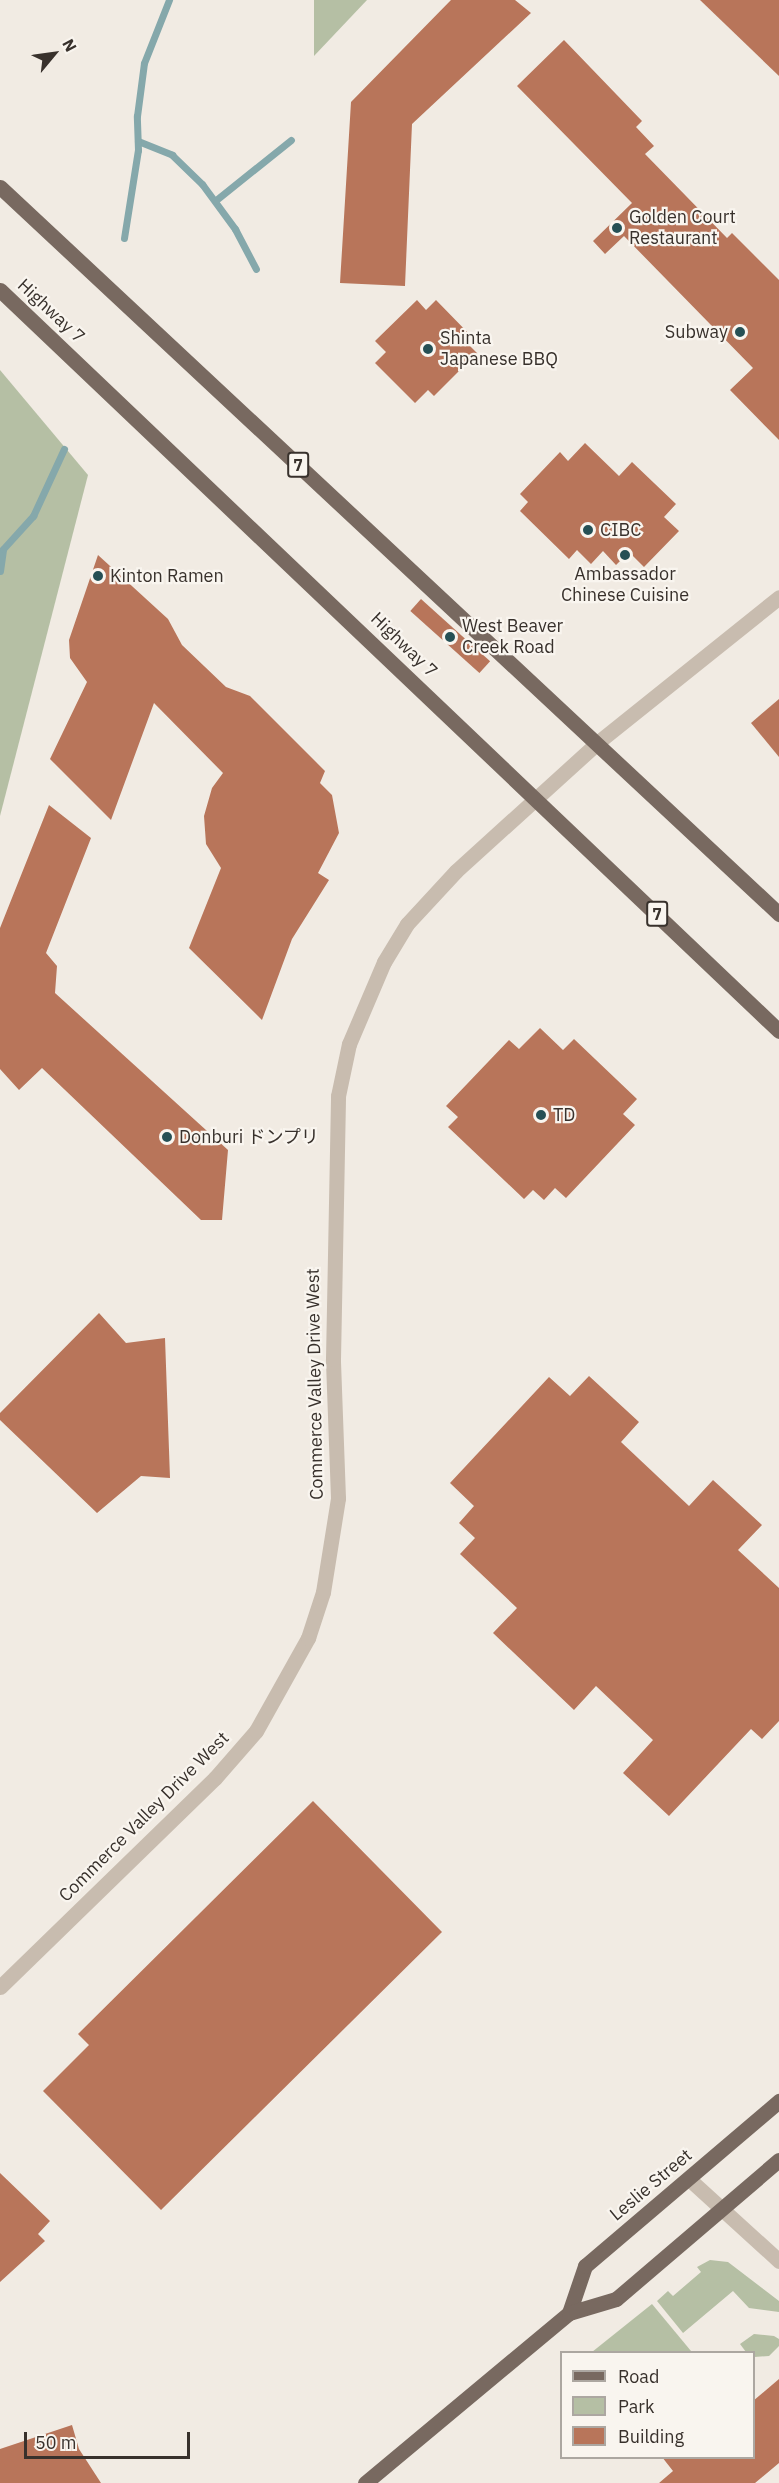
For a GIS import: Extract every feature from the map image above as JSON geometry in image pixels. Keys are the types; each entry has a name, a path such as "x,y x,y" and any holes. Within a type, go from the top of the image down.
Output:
{"main road":[{"name":"7","path":"0,187 779,914"},
{"name":"Highway 7","path":"0,290 779,1031"},
{"name":"Leslie Street","path":"569,2313 585,2266 779,2101"},
{"path":"365,2483 569,2313 616,2299 779,2160"}],"street":[{"path":"597,743 779,597"},
{"name":"Commerce Valley Drive West","path":"0,1987 215,1778 256,1731 308,1638 323,1592 338,1498 333,1359 335,1149 338,1096 349,1044 384,962 407,924 456,871 511,824 597,743"},
{"path":"689,2179 779,2261"}],"green space":[{"path":"314,0 367,0 314,56"},
{"path":"0,370 88,475 0,816"},
{"path":"710,2260 728,2262 779,2301 779,2312 749,2308 733,2291 683,2333 657,2301 668,2291 673,2296 701,2272 697,2267"},
{"path":"652,2304 691,2351 593,2351"},
{"path":"754,2334 774,2336 779,2339 779,2346 769,2356 755,2357 755,2351 745,2351 740,2344"}],"building":[{"path":"451,0 515,0 531,13 412,124 405,286 340,283 351,102"},
{"path":"700,0 779,0 779,76"},
{"path":"564,40 642,121 636,127 654,146 645,154 727,238 732,233 779,280 779,440 730,390 753,368 624,236 605,254 593,241 632,203 517,86"},
{"name":"Shinta Japanese BBQ","path":"417,300 426,310 436,300 475,340 470,346 477,353 434,396 428,390 415,403 375,363 386,352 375,341"},
{"path":"585,443 619,476 632,462 676,504 664,517 679,531 644,567 629,552 616,565 603,551 591,564 577,550 569,559 520,511 528,502 520,494 560,452 568,461"},
{"path":"98,555 168,619 182,645 226,687 250,696 325,771 320,783 332,795 339,833 318,873 329,880 292,939 262,1020 189,948 221,868 206,844 204,816 212,788 223,773 154,703 111,820 50,759 87,682 70,658 69,640"},
{"name":"West Beaver Creek Road","path":"421,599 490,661 479,673 410,611"},
{"path":"779,699 779,757 751,723"},
{"path":"49,805 91,838 46,953 57,966 55,993 228,1150 222,1220 201,1220 42,1068 19,1090 0,1069 0,928"},
{"name":"TD","path":"540,1028 563,1050 574,1039 637,1099 623,1114 635,1125 566,1198 555,1188 544,1200 533,1190 524,1199 448,1127 458,1117 446,1106 509,1040 519,1049"},
{"path":"99,1313 126,1343 165,1338 170,1478 141,1476 97,1513 0,1420 0,1413"},
{"path":"589,1376 639,1422 621,1442 689,1506 713,1480 762,1525 738,1550 779,1588 779,1721 762,1739 751,1729 669,1816 623,1773 653,1740 596,1686 574,1710 493,1633 517,1608 460,1554 475,1538 459,1523 474,1506 450,1483 549,1377 570,1396"},
{"path":"313,1801 442,1932 161,2210 43,2091 89,2045 78,2034"},
{"path":"0,2173 50,2221 38,2234 45,2241 0,2282"},
{"path":"779,2379 779,2463 755,2483 659,2483 673,2471 664,2459 755,2459 755,2399"},
{"path":"72,2425 79,2449 101,2483 0,2483 0,2449"}],"waterway":[{"path":"124,238 138,150 137,116 144,63 169,0"},
{"path":"216,200 291,140"},
{"path":"138,141 172,155 202,184 235,229 256,269"},
{"path":"0,571 3,549 33,516 64,449"}],"place":[{"name":"Golden Court Restaurant","path":"617,228"},
{"name":"Subway","path":"740,332"},
{"name":"Shinta Japanese BBQ","path":"428,349"},
{"name":"CIBC","path":"588,530"},
{"name":"Ambassador Chinese Cuisine","path":"625,555"},
{"name":"Kinton Ramen","path":"98,576"},
{"name":"West Beaver Creek Road","path":"450,637"},
{"name":"TD","path":"541,1115"},
{"name":"Donburi ドンプリ","path":"167,1137"}]}
